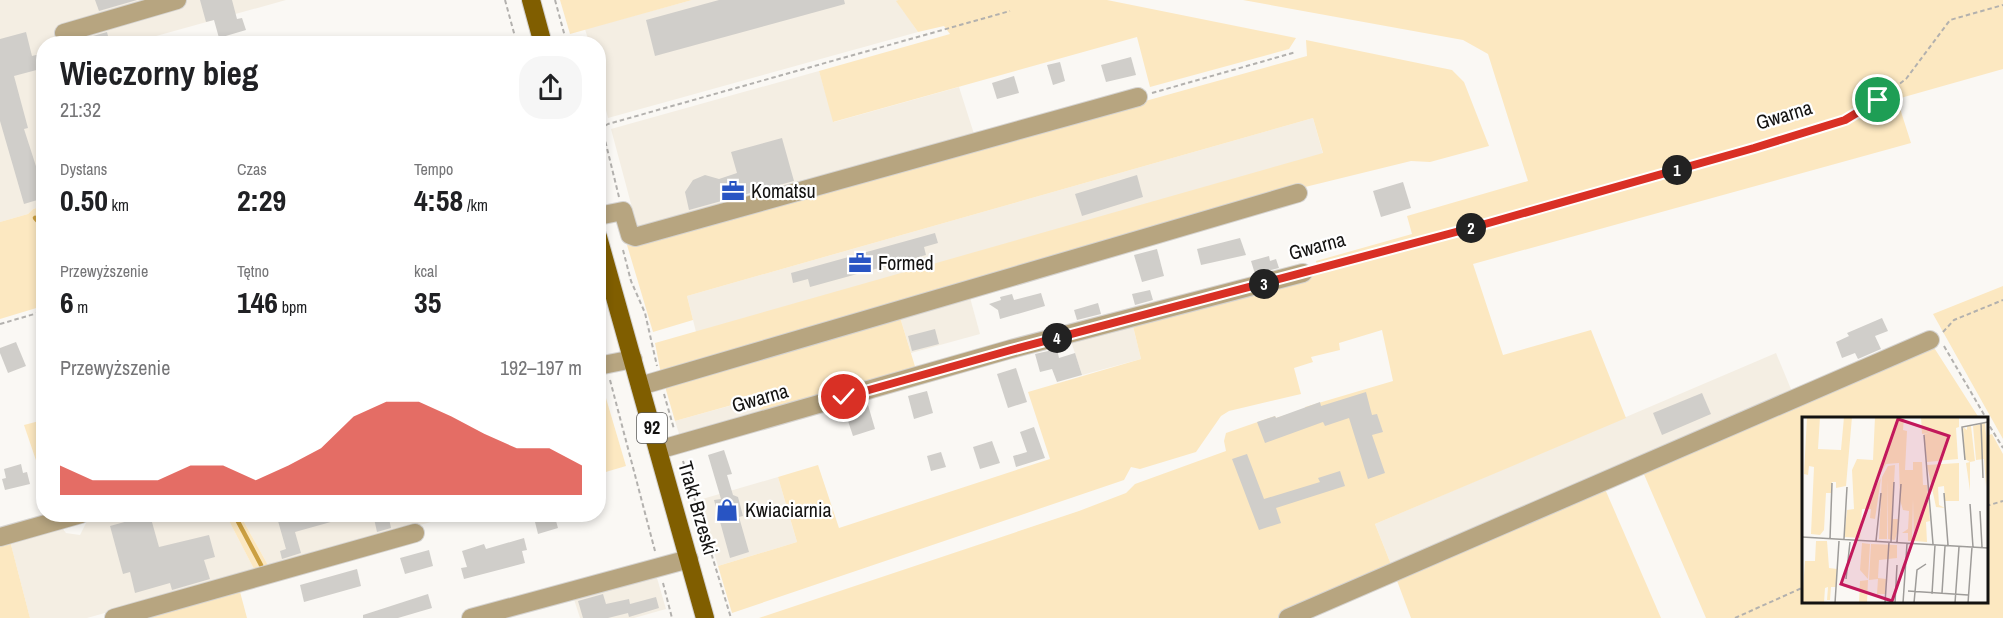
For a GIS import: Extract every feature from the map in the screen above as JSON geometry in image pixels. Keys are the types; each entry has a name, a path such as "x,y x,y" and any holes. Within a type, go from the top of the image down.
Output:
{"main road":[{"path":"531,0 541,36"},
{"name":"Trakt Brzeski","path":"606,265 705,618"}],"street":[{"path":"64,33 177,0"},
{"path":"612,213 630,235 635,237 1138,97"},
{"path":"640,386 1298,193"},
{"name":"Gwarna","path":"658,450 1011,350 1303,273"},
{"path":"1288,618 1938,341"},
{"path":"606,364 633,359"},
{"path":"0,537 53,522"},
{"path":"114,618 416,533"},
{"path":"471,618 689,559"}],"path":[{"path":"505,0 515,36"},
{"path":"555,0 565,36"},
{"name":"Gwarna","path":"1303,273 1504,219 1845,120 1878,100 1906,79 1950,20 2003,4"},
{"path":"606,125 1010,11"},
{"path":"1138,97 1296,52"},
{"path":"606,159 612,213"},
{"path":"622,247 631,281 645,314 678,445 731,618"},
{"path":"1985,417 1938,341 1954,320 2003,300"},
{"path":"0,324 36,314"},
{"path":"606,379 672,618"},
{"path":"1988,422 2003,448"},
{"path":"1988,505 2003,501"},
{"path":"1735,618 1802,587"}],"shaded area":[{"path":"0,0 286,0 156,36 36,36 36,208 28,214 0,222"},
{"path":"560,0 692,0 570,34"},
{"path":"692,0 898,0 918,32 608,118 606,36 587,36 585,29"},
{"path":"1107,0 1296,38 1289,49 1150,87 1137,37 833,122 819,71 950,34 944,26 918,32 896,1"},
{"path":"1243,0 2003,0 2003,69 1897,99 1911,143 1473,264 1503,355 1591,330 1626,418 1375,524 1392,567 1278,618 759,618 1079,511 1126,493 1135,484 1226,451 1224,441 1226,433 1393,381 1382,330 1339,343 1340,350 1311,357 1313,362 1294,368 1301,394 1229,411 1221,416 1196,452 1140,469 1131,467 1124,480 732,613 718,566 797,542 778,477 818,465 839,528 1050,459 1028,392 1141,359 1132,322 1318,272 1316,261 1412,234 1407,216 1528,181 1488,54 1463,40"},
{"path":"1306,40 1452,70 1464,82 1489,146 1430,162 1411,161 1301,188 661,374 655,343 1323,153 1313,118 687,296 693,320 653,332 627,245 1307,56"},
{"path":"819,71 834,122 959,87 975,137 638,230 611,129"},
{"path":"1313,118 1323,154 696,332 687,296"},
{"path":"36,208 36,308 0,319 0,222 28,214"},
{"path":"2003,286 2003,439 1933,314"},
{"path":"969,294 980,334 911,353 899,314"},
{"path":"899,314 917,373 763,417 757,398 675,421 664,383"},
{"path":"1132,322 1141,359 1082,375 1071,341"},
{"path":"1933,346 1978,417 1802,417 1802,603 1988,603 1988,433 1992,434 2003,454 2003,618 1706,618 1643,472"},
{"path":"1776,353 1793,394 1392,567 1375,524"},
{"path":"606,398 626,466 606,472"},
{"path":"758,398 763,417 681,440 675,421"},
{"path":"36,422 36,460 24,425"},
{"path":"778,477 797,542 718,566 699,500"},
{"path":"1605,489 1661,618 1411,618 1396,578"},
{"path":"86,522 230,522 255,571 87,618 30,618 9,537 58,523 66,533 80,535"},
{"path":"230,522 244,522 269,567 255,571"},
{"path":"244,522 431,522 269,567"},
{"path":"9,537 30,618 0,618 0,540"},
{"path":"655,571 666,609 634,618 580,618 572,593"},
{"path":"239,588 247,618 133,618"}],"building":[{"path":"95,0 137,0 99,11"},
{"path":"200,0 232,0 237,19 242,18 246,30 218,36 214,20 206,22"},
{"path":"719,0 844,0 845,4 655,56 646,20"},
{"path":"26,32 32,56 36,55 36,70 14,76 28,128 24,129 36,166 36,200 24,204 0,121 0,39"},
{"path":"107,32 108,36 93,36"},
{"path":"1131,57 1136,75 1106,82 1101,65"},
{"path":"1060,62 1065,81 1053,85 1047,65"},
{"path":"1014,76 1019,93 997,99 992,83"},
{"path":"782,138 794,181 689,210 685,192 693,180 705,175 719,179 737,173 731,152"},
{"path":"1137,175 1143,197 1082,216 1075,194"},
{"path":"1403,182 1411,208 1381,217 1373,191"},
{"name":"Formed","path":"935,233 938,243 924,247 926,255 810,287 808,279 793,283 791,273"},
{"path":"1240,238 1246,255 1201,265 1197,249"},
{"path":"1157,249 1164,276 1142,282 1134,255"},
{"path":"1269,256 1270,261 1276,259 1279,268 1255,274 1251,261"},
{"path":"1150,290 1153,300 1135,305 1132,294"},
{"path":"1041,293 1045,306 1000,319 998,310 989,304 1001,300 1000,297 1012,294 1014,300"},
{"path":"1098,303 1101,314 1077,320 1074,310"},
{"path":"1882,318 1888,331 1875,336 1881,349 1858,359 1855,353 1842,358 1836,342 1849,336 1847,333"},
{"path":"935,329 939,344 912,351 908,336"},
{"path":"16,342 26,366 8,373 0,348"},
{"path":"1057,349 1059,358 1075,353 1082,375 1057,382 1052,369 1040,372 1035,354"},
{"path":"1016,368 1027,402 1008,408 997,374"},
{"path":"927,391 933,413 914,419 908,396"},
{"path":"1366,392 1372,415 1377,414 1383,432 1372,435 1385,473 1368,479 1349,418 1325,426 1323,422 1265,443 1257,422 1275,416 1276,418 1320,402 1321,406"},
{"path":"1702,393 1711,414 1662,435 1653,413"},
{"path":"868,405 875,429 853,436 845,412"},
{"path":"1034,427 1045,458 1016,467 1013,456 1027,452 1020,432"},
{"path":"992,441 1000,463 980,469 973,447"},
{"path":"724,450 732,474 727,475 733,495 738,497 743,516 739,517 749,552 730,558 714,500 721,499 708,455"},
{"path":"941,452 946,467 931,471 927,456"},
{"path":"1247,454 1264,499 1320,482 1318,478 1340,471 1345,486 1276,508 1281,523 1259,530 1232,459"},
{"path":"21,464 23,473 27,472 30,484 5,490 2,479 6,478 4,469"},
{"path":"125,522 152,522 159,547 209,535 215,557 204,560 210,579 172,590 170,583 135,593 130,572 123,574 110,526"},
{"path":"278,522 331,522 295,532 301,553 282,559 280,551 286,549"},
{"path":"375,522 390,522 391,528 377,532"},
{"path":"535,522 556,522 558,528 538,534"},
{"path":"524,538 527,550 522,551 525,563 464,579 461,568 467,567 462,551 484,544 486,549"},
{"path":"429,550 433,566 405,574 400,558"},
{"path":"357,569 361,586 304,602 300,585"},
{"path":"428,594 432,608 398,618 363,618 363,615"},
{"path":"603,594 606,604 629,599 630,604 656,597 659,608 629,617 628,613 608,618 583,618 578,601"}],"waterway":[{"path":"238,522 261,565"}],"place":[{"name":"Komatsu","path":"733,191"},
{"name":"Formed","path":"860,263"},
{"name":"Kwiaciarnia","path":"727,510"}],"route":[{"path":"844,397 1011,350 1471,228 1754,148 1845,120 1878,100"}]}
